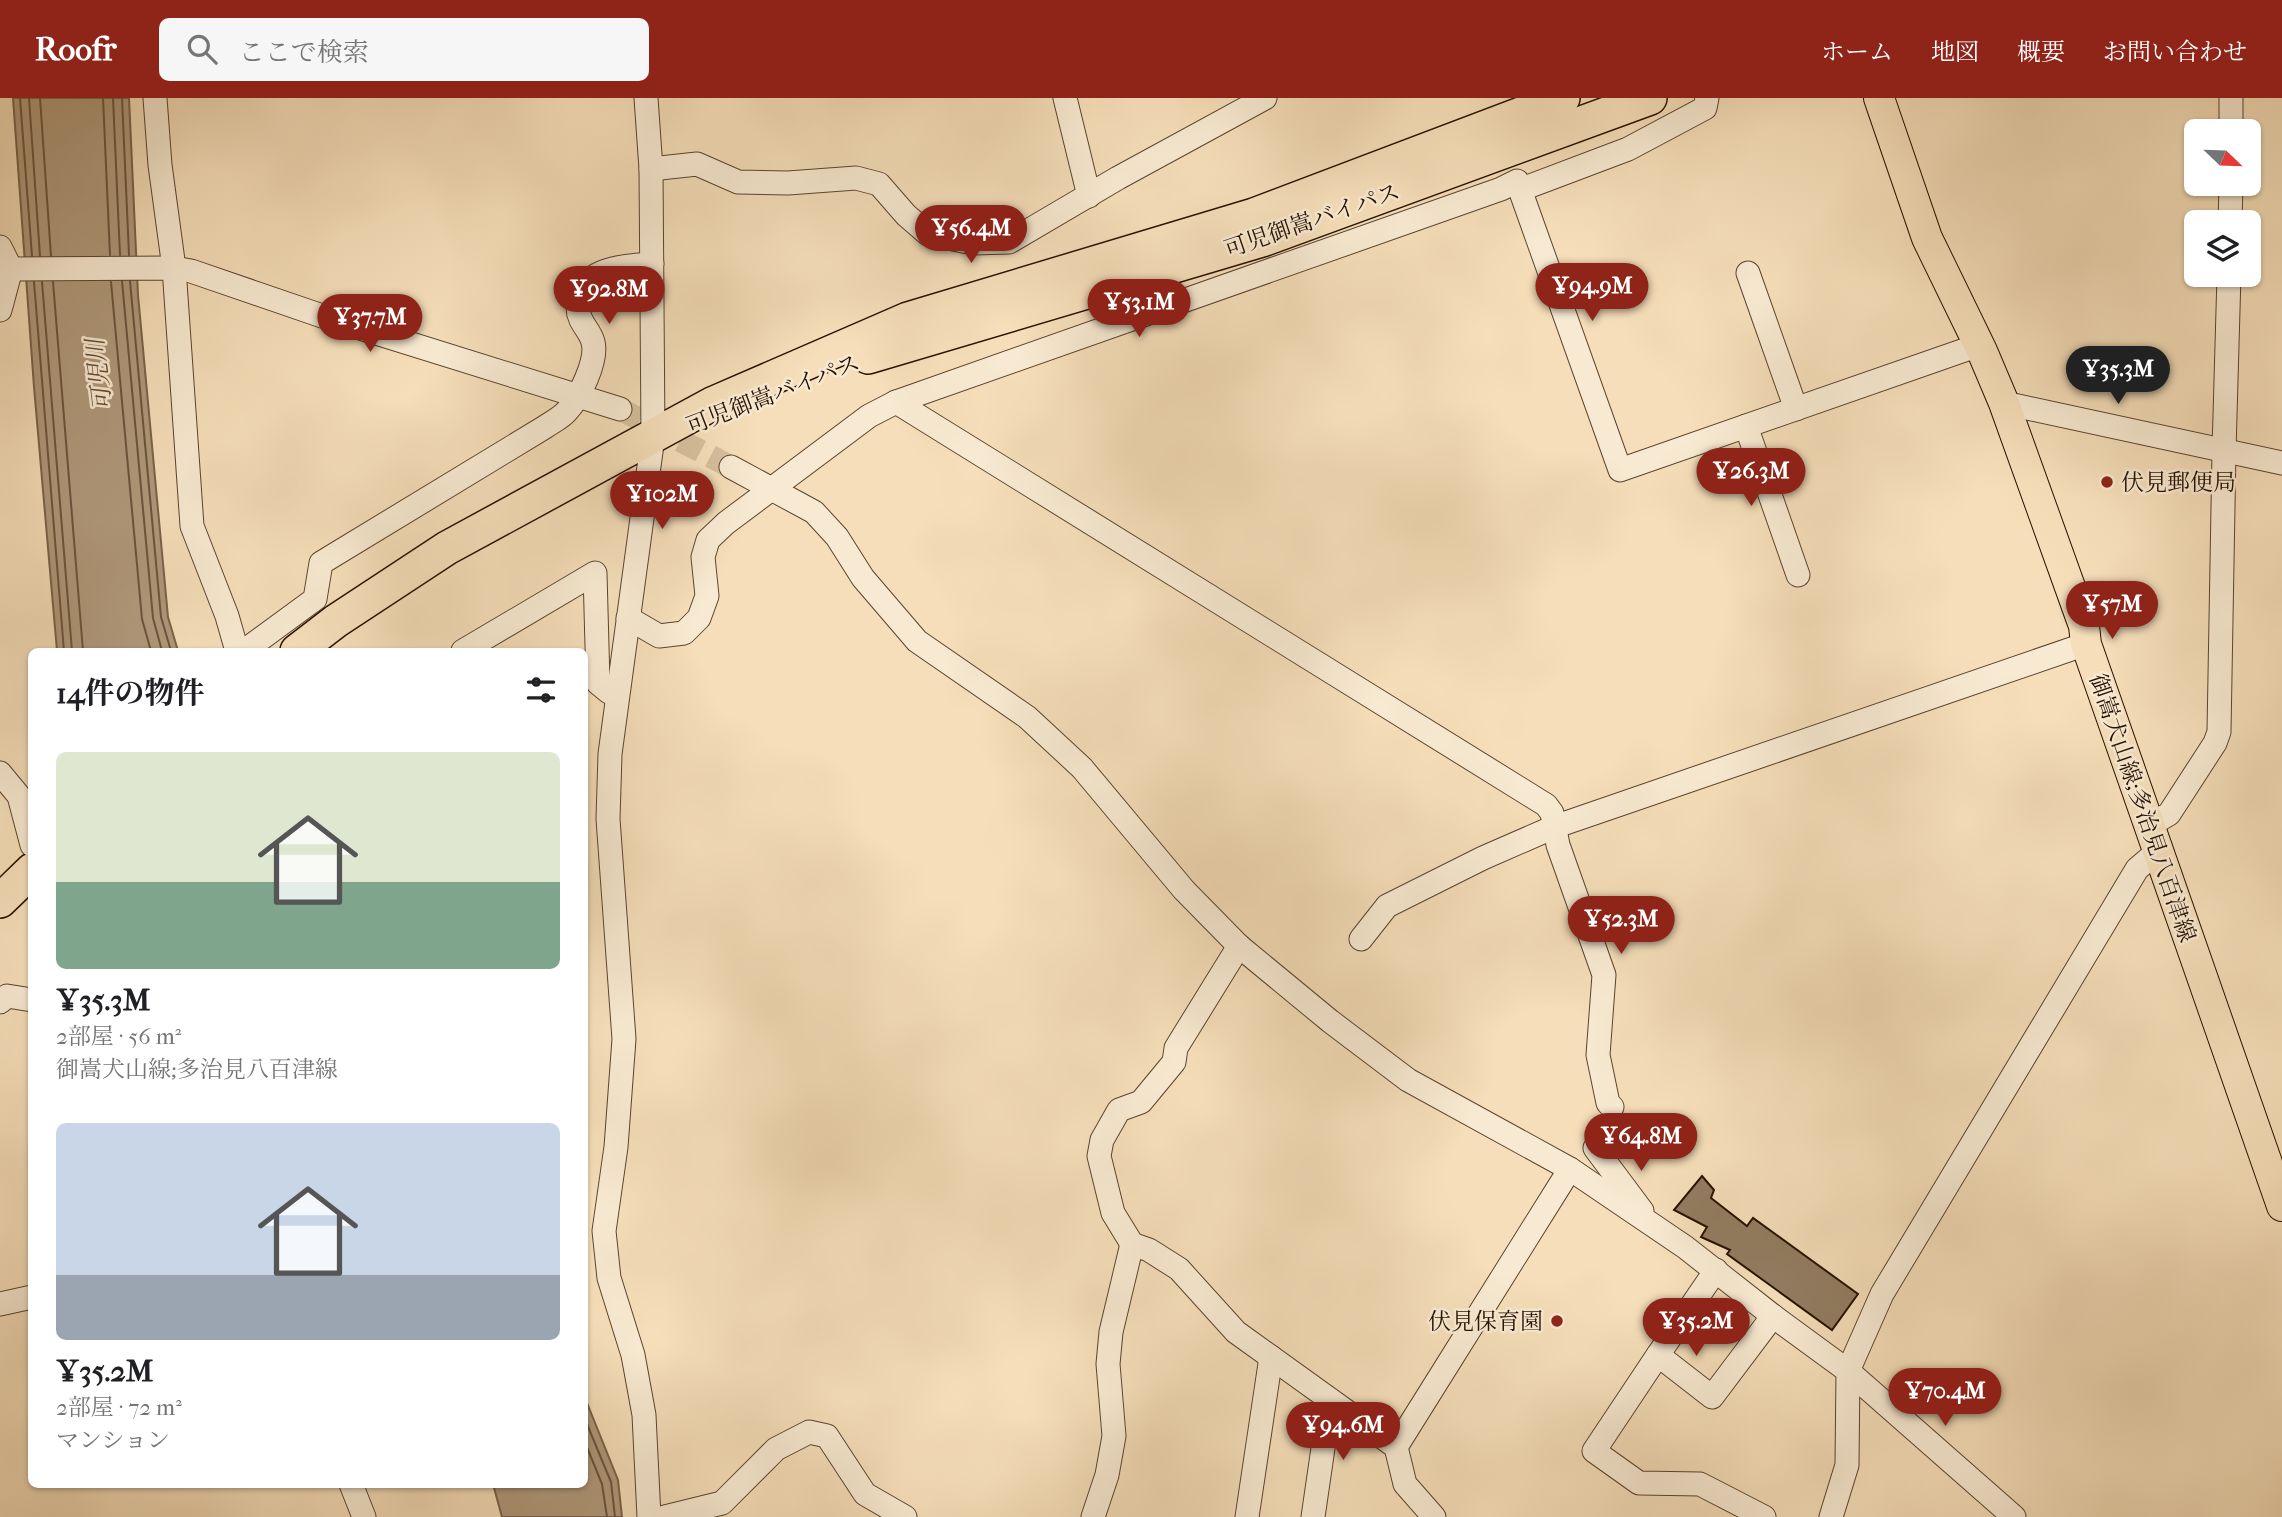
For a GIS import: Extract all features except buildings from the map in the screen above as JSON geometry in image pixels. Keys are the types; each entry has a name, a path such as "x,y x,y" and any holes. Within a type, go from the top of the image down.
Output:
{"highway":[{"name":"可児御嵩バイパス","path":"301,648 335,621 447,548 712,404 908,319 1254,215 1563,98"},
{"name":"可児御嵩バイパス","path":"653,438 718,418 882,352 1262,240 1650,98"},
{"path":"0,901 28,874"}],"main road":[{"name":"御嵩犬山線;多治見八百津線","path":"1879,98 1927,238 2004,403 2084,626 2086,644 2282,1206"}],"street":[{"path":"155,98 164,268 192,526 227,616 236,648"},
{"path":"646,98 651,169 653,438 610,754 608,819 624,1039 616,1147 604,1231 609,1278 634,1355 644,1415 649,1517"},
{"path":"1065,98 1089,196"},
{"path":"651,169 697,164 738,182 788,183 856,178 879,184 906,215 928,234 973,243 1009,242 1265,98"},
{"path":"1522,190 1628,149 1705,108 1707,98"},
{"path":"2231,98 2231,119"},
{"path":"628,618 659,636 684,633 699,618 706,596 702,557 708,540 771,488 869,416 896,402 1501,189 1517,181 1620,470 1979,345"},
{"path":"0,247 11,269 0,310"},
{"path":"248,648 316,599 321,563 566,412 578,396 593,358 593,342 578,309 583,287 596,275 619,266 652,264"},
{"path":"11,269 164,268 191,271 328,318 620,409"},
{"path":"1748,273 1796,409"},
{"path":"1831,1517 1847,1465 1848,1371 1882,1294 2154,838 2215,743 2219,732 2230,287"},
{"path":"896,402 1546,805 1552,813 1558,845 1604,975 1598,1055 1608,1103 1612,1107"},
{"path":"2004,403 2282,463"},
{"path":"1746,426 1798,575"},
{"path":"731,467 814,512 836,537 863,578 917,641 1027,717 1082,768 1184,890 1240,946 1330,1021 1408,1080 1570,1169 1716,1270 1848,1371 2014,1517"},
{"path":"468,648 595,573 598,683 609,692 617,693"},
{"path":"1362,939 1387,906 1483,858 1554,827 2086,644"},
{"path":"0,773 19,796 28,830"},
{"path":"1240,946 1176,1048 1174,1062 1141,1102 1119,1110 1102,1140 1099,1156 1113,1213 1132,1244 1149,1250 1180,1269 1236,1332 1396,1447 1405,1484 1434,1517"},
{"path":"0,1002 6,996 28,999"},
{"path":"1595,1148 1652,1224"},
{"path":"1396,1447 1570,1169"},
{"path":"1093,1517 1107,1475 1114,1436 1108,1364 1111,1332 1132,1244"},
{"path":"1716,1270 1594,1451 1639,1483 1700,1484 1764,1517"},
{"path":"0,1304 28,1298"},
{"path":"1658,1355 1712,1397 1773,1316"},
{"path":"1247,1517 1271,1357"},
{"path":"1313,1517 1330,1400"},
{"path":"665,1517 722,1503 776,1449 808,1432 827,1436 864,1494 905,1517"},
{"path":"353,1488 365,1517"}],"water":[{"name":"可児川","path":"13,98 129,98 138,295 168,617 177,648 57,648"},
{"path":"588,1405 618,1480 622,1517 502,1517 494,1488 588,1488"}],"tunnel":[{"path":"620,409 731,467"}],"place":[{"name":"伏見郵便局","path":"2107,482"},
{"name":"伏見保育園","path":"1557,1321"}]}
